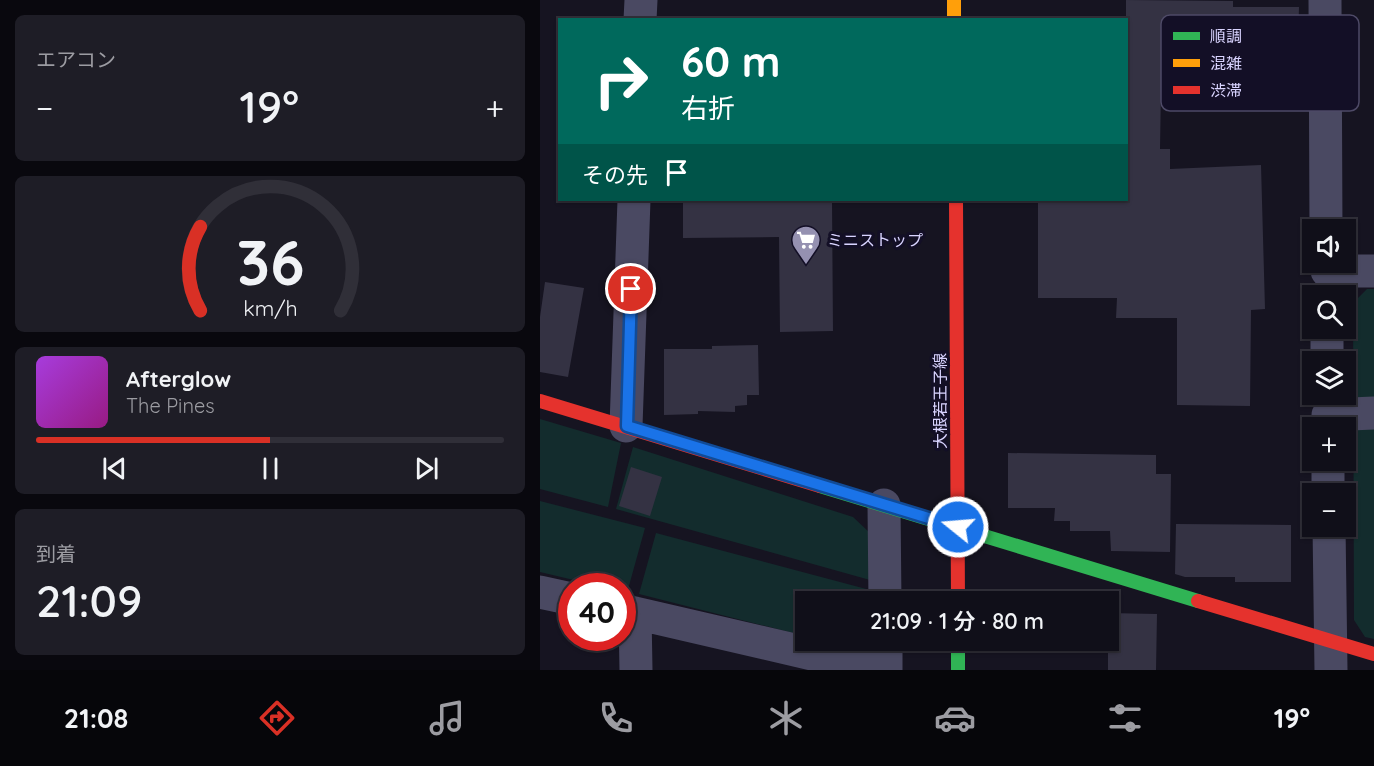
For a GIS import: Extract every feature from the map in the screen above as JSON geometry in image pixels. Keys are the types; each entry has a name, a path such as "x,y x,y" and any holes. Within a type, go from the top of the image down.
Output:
{"street":[{"path":"640,18 641,0"},
{"path":"954,0 954,18"},
{"path":"1324,0 1324,15"},
{"path":"1325,111 1326,219"},
{"path":"627,426 634,201"},
{"name":"大根若王子線","path":"956,201 958,591"},
{"path":"1327,276 1374,271"},
{"path":"540,401 958,527 1330,655 1374,654"},
{"path":"1328,412 1374,413"},
{"path":"884,505 885,591"},
{"path":"1329,537 1330,655"},
{"path":"540,591 558,596"},
{"path":"636,614 881,670"},
{"path":"634,651 636,670"},
{"path":"885,651 886,670"},
{"path":"958,651 958,670"}],"green space":[{"path":"1367,289 1374,289 1374,639 1365,637 1354,620 1356,483 1354,483 1354,471 1356,471 1356,417 1353,417 1353,405 1356,405 1356,351 1353,351 1353,339 1356,339 1356,300"},
{"path":"540,419 621,443 608,507 540,489"},
{"path":"633,447 853,517 870,533 870,580 616,509"},
{"path":"540,501 645,528 633,573 558,573 558,576 540,572"},
{"path":"656,533 870,591 795,591 795,633 639,594"}],"building":[{"path":"1126,0 1233,1 1233,7 1299,7 1299,15 1161,15 1160,149 1170,149 1170,169 1261,165 1265,309 1251,310 1250,406 1177,405 1177,318 1116,318 1117,298 1038,298 1038,201 1128,201 1128,18 1126,18"},
{"name":"ミニストップ","path":"683,201 832,201 833,331 780,332 779,237 683,238"},
{"path":"545,282 584,288 568,377 540,372 540,317"},
{"path":"758,345 759,395 747,395 747,405 735,406 735,412 698,411 698,414 664,415 664,349 712,349 712,346"},
{"path":"1008,453 1156,455 1156,474 1171,474 1170,552 1111,551 1110,531 1070,531 1070,521 1054,521 1055,508 1008,508"},
{"path":"631,467 662,477 650,516 619,506"},
{"path":"1176,524 1291,525 1291,582 1235,582 1235,577 1185,577 1175,574"},
{"path":"1119,613 1157,614 1156,670 1108,670 1108,651 1119,651"}],"traffic: fast":[{"path":"820,486 1198,601"},
{"path":"958,651 958,670"}],"traffic: slow":[{"path":"954,0 954,18"}],"traffic: jam":[{"path":"956,201 958,591"},
{"path":"540,401 820,486"},
{"path":"1198,601 1374,654"}],"place":[{"name":"ミニストップ","path":"806,266"}],"route":[{"path":"631,289 627,426 958,527"}]}
